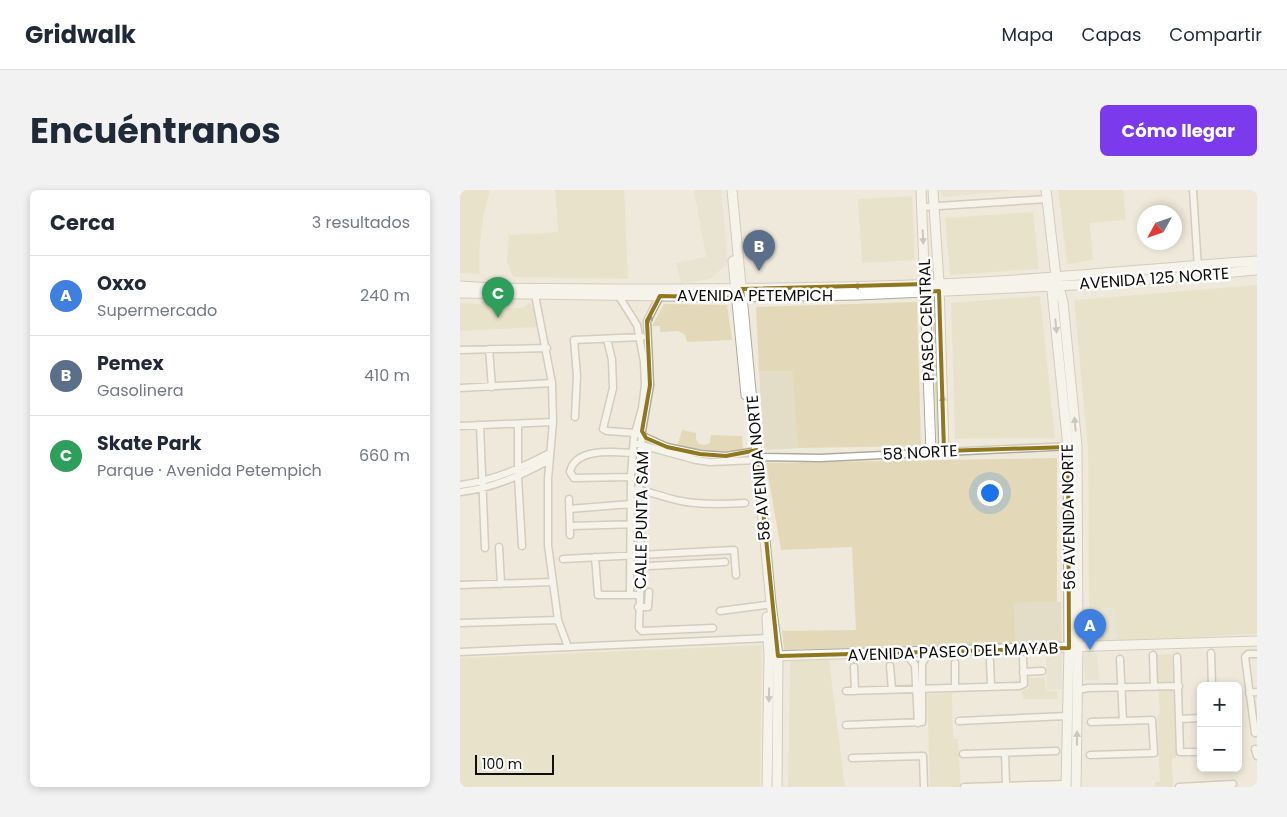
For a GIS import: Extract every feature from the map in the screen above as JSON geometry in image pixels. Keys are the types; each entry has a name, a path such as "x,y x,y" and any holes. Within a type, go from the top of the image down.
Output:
{"main road":[{"path":"726,190 739,293"},
{"path":"732,190 739,293"},
{"name":"PASEO CENTRAL","path":"922,190 931,451"},
{"name":"PASEO CENTRAL","path":"933,190 939,287 944,451"},
{"path":"1040,190 1045,196 1054,281"},
{"name":"AVENIDA 125 NORTE","path":"1054,281 1097,284 1257,261"},
{"name":"AVENIDA 125 NORTE","path":"1054,281 1199,269 1257,270"},
{"name":"AVENIDA PETEMPICH","path":"460,293 660,296 926,288 1054,281"},
{"name":"56 AVENIDA NORTE","path":"1054,281 1063,302 1072,446 1074,648 1078,690 1076,787"},
{"name":"56 AVENIDA NORTE","path":"1054,281 1072,446"},
{"path":"1063,302 1065,290 1092,287 1097,284"},
{"name":"AVENIDA PETEMPICH","path":"460,286 739,293"},
{"name":"58 AVENIDA NORTE","path":"739,293 775,653 772,763 767,787"},
{"name":"58 AVENIDA NORTE","path":"756,456 769,638 775,653"},
{"name":"AVENIDA PASEO DEL MAYAB","path":"775,653 1074,648 1257,641"},
{"name":"56 AVENIDA NORTE","path":"1066,786 1067,716 1074,648"},
{"path":"1067,716 1078,716"},
{"name":"58 AVENIDA NORTE","path":"772,763 777,787"}],"street":[{"path":"1193,190 1199,269"},
{"path":"923,207 1045,196"},
{"path":"535,295 547,348 552,383 553,422 550,457 548,545 558,620 568,647"},
{"name":"CALLE PUNTA SAM","path":"618,295 643,337 650,385 642,431 643,436 633,453 630,595"},
{"name":"CALLE PUNTA SAM","path":"660,296 647,321 643,337 645,385 636,432 640,489 641,566 638,607 639,628 642,631 713,628"},
{"path":"575,418 578,376 574,340 643,337"},
{"path":"607,339 614,377 603,429 607,431 636,432"},
{"path":"460,350 547,348"},
{"path":"489,349 492,386"},
{"path":"460,388 552,383"},
{"path":"460,426 553,422"},
{"path":"518,424 518,477 522,546"},
{"path":"480,425 485,548"},
{"name":"58 NORTE","path":"636,432 667,447 709,459"},
{"name":"58 NORTE","path":"638,443 671,454 709,459 756,456 820,458 931,451 1072,446"},
{"path":"631,477 583,479 574,478 570,472 573,464 593,453 633,453"},
{"path":"460,485 482,486 550,457"},
{"path":"460,492 518,477 550,457"},
{"path":"631,489 640,489 681,501 712,504 745,504"},
{"path":"569,499 570,535"},
{"path":"570,509 631,504"},
{"path":"570,526 640,524"},
{"path":"499,547 500,584"},
{"path":"563,559 734,550 736,574"},
{"path":"595,557 598,595 640,595"},
{"path":"630,566 725,562"},
{"path":"460,585 552,582"},
{"path":"638,607 648,607 649,592"},
{"path":"720,610 766,605"},
{"path":"460,623 558,620"},
{"path":"460,652 769,638"},
{"path":"846,725 918,723 919,670 928,655 937,651"},
{"path":"904,652 912,659 919,670"},
{"path":"1211,653 1212,682"},
{"path":"1255,733 1256,726 1249,694 1245,657 1248,654 1257,654"},
{"path":"1153,655 1154,687"},
{"path":"1177,657 1180,752 1197,752"},
{"path":"846,691 1024,684 1023,659"},
{"path":"1120,659 1123,721"},
{"path":"990,661 991,686"},
{"path":"955,663 955,687"},
{"path":"890,666 892,690"},
{"path":"854,667 856,691"},
{"path":"1023,672 1042,671"},
{"path":"1078,690 1179,686"},
{"path":"1249,694 1257,692"},
{"path":"959,720 1067,716"},
{"path":"1179,719 1197,718"},
{"path":"1090,755 1154,753 1152,720 1091,722"},
{"path":"963,754 1056,751"},
{"path":"1005,753 1006,785"},
{"path":"852,758 923,756 924,787"},
{"path":"1178,787 1233,784"},
{"path":"964,787 1006,785 1066,786"}],"highlighted area":[{"path":"926,284 926,292 939,291 944,451 1068,447 1069,648 778,656 757,450 726,456 700,454 667,447 646,438 642,431 650,385 647,321 660,296 743,298 742,289"}],"shaded area":[{"path":"460,190 490,190 481,231 480,274 460,273"},
{"path":"555,190 624,190 628,279 513,277 507,261 509,235 558,232"},
{"path":"694,190 721,190 728,262 711,279 681,283 676,263 706,257"},
{"path":"939,190 1019,190 944,197"},
{"path":"1058,190 1123,190 1126,220 1090,223 1093,260 1067,264"},
{"path":"912,196 915,260 862,263 858,199"},
{"path":"1033,212 1039,269 950,275 945,218"},
{"path":"1257,285 1257,634 1117,641 1114,608 1089,609 1088,449 1074,300"},
{"path":"1040,296 1055,438 955,439 951,303"},
{"path":"482,301 501,302 507,308 523,308 530,302 531,308 534,308 539,327 460,331 460,303 480,304"},
{"path":"932,301 936,302 939,443 937,444"},
{"path":"917,302 921,446 798,448 792,371 759,371 756,307"},
{"path":"664,304 727,305 732,340 687,342 685,335 678,331 660,332 660,326 652,326"},
{"path":"759,371 792,371 798,448 764,450"},
{"path":"682,430 696,433 696,439 699,444 705,445 710,443 711,435 742,436 743,450 719,453 677,447"},
{"path":"1057,458 1057,602 1014,603 1016,644 784,650 782,631 856,630 852,547 781,550 766,463"},
{"path":"1061,602 1062,643 1016,644 1014,603"},
{"path":"1114,608 1117,641 1083,642 1083,609"},
{"path":"762,645 760,787 460,787 460,658"},
{"path":"1062,653 1062,689 1047,690 1046,654"},
{"path":"1097,653 1099,680 1085,680 1084,654"},
{"path":"1172,654 1176,758 1172,759 1173,787 1155,787 1155,782 1160,782 1157,715 1160,715 1157,655"},
{"path":"829,660 845,787 788,787 790,661"},
{"path":"1045,677 1046,691 1057,691 1058,699 1023,699 1022,690 1029,689 1028,678"},
{"path":"952,693 953,739 958,739 961,787 930,787 927,694"}],"place":[{"name":"Pemex","path":"759,271"},
{"name":"Skate Park","path":"498,318"},
{"name":"Oxxo","path":"1090,650"}]}
